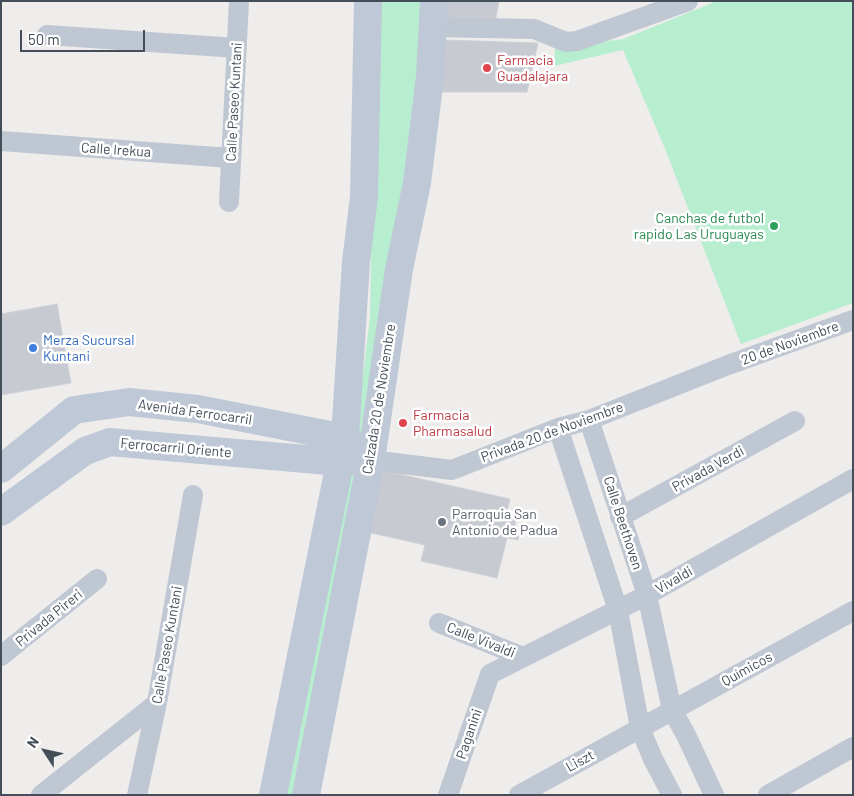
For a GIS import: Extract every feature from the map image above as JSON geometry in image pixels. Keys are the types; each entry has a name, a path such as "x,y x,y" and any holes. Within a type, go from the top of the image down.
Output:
{"main road":[{"name":"Calzada 20 de Noviembre","path":"273,795 343,450 356,262 364,197 368,1"},
{"name":"Calzada 20 de Noviembre","path":"306,795 371,460 399,269 417,183 430,77 433,14"},
{"name":"Avenida Ferrocarril","path":"1,469 74,410 128,402 198,409 343,450 371,460"},
{"path":"195,450 198,409"},
{"name":"Ferrocarril Oriente","path":"1,512 85,451 110,442 195,450 343,450"}],"street":[{"name":"Calle Paseo Kuntani","path":"229,202 239,1"},
{"path":"433,14 534,29 566,42 577,41 688,1"},
{"path":"47,35 237,48"},
{"name":"Calle Irekua","path":"1,141 230,158"},
{"name":"20 de Noviembre","path":"728,365 853,320"},
{"name":"Privada 20 de Noviembre","path":"371,460 452,470 558,428 589,420 728,365"},
{"name":"Calle Beethoven","path":"589,420 647,595 672,710 686,734 714,795"},
{"name":"Privada Verdi","path":"620,517 795,421"},
{"path":"558,428 618,610 640,728 672,795"},
{"name":"Vivaldi","path":"490,674 647,595 853,479"},
{"name":"Calle Paseo Kuntani","path":"136,795 157,703 193,494"},
{"name":"Privada Pireri","path":"1,656 97,579"},
{"name":"Químicos","path":"640,728 853,611"},
{"name":"Calle Vivaldi","path":"439,623 523,657"},
{"name":"Paganini","path":"448,795 490,674"},
{"path":"41,795 157,703"},
{"name":"Liszt","path":"519,795 640,728"},
{"path":"768,795 853,747"}],"green space":[{"path":"376,1 426,1 424,103 371,436 356,436 370,316"},
{"name":"Canchas de futbol rapido Las Uruguayas","path":"717,1 853,1 853,303 741,344 665,149 623,50 554,66 555,48 623,39"},
{"path":"357,467 296,795 280,795 347,471"}],"building":[{"path":"444,1 499,1 495,23 443,19"},
{"name":"Farmacia Guadalajara","path":"445,40 538,43 527,92 438,92"},
{"name":"Merza Sucursal Kuntani","path":"57,304 71,383 1,395 1,314"},
{"name":"Parroquia San Antonio de Padua","path":"381,470 510,499 507,512 516,517 515,527 520,531 518,540 507,538 497,578 421,561 425,545 367,532"}],"place":[{"name":"Farmacia Guadalajara","path":"487,68"},
{"name":"Canchas de futbol rapido Las Uruguayas","path":"774,226"},
{"name":"Merza Sucursal Kuntani","path":"33,348"},
{"name":"Farmacia Pharmasalud","path":"403,423"},
{"name":"Parroquia San Antonio de Padua","path":"442,522"}]}
